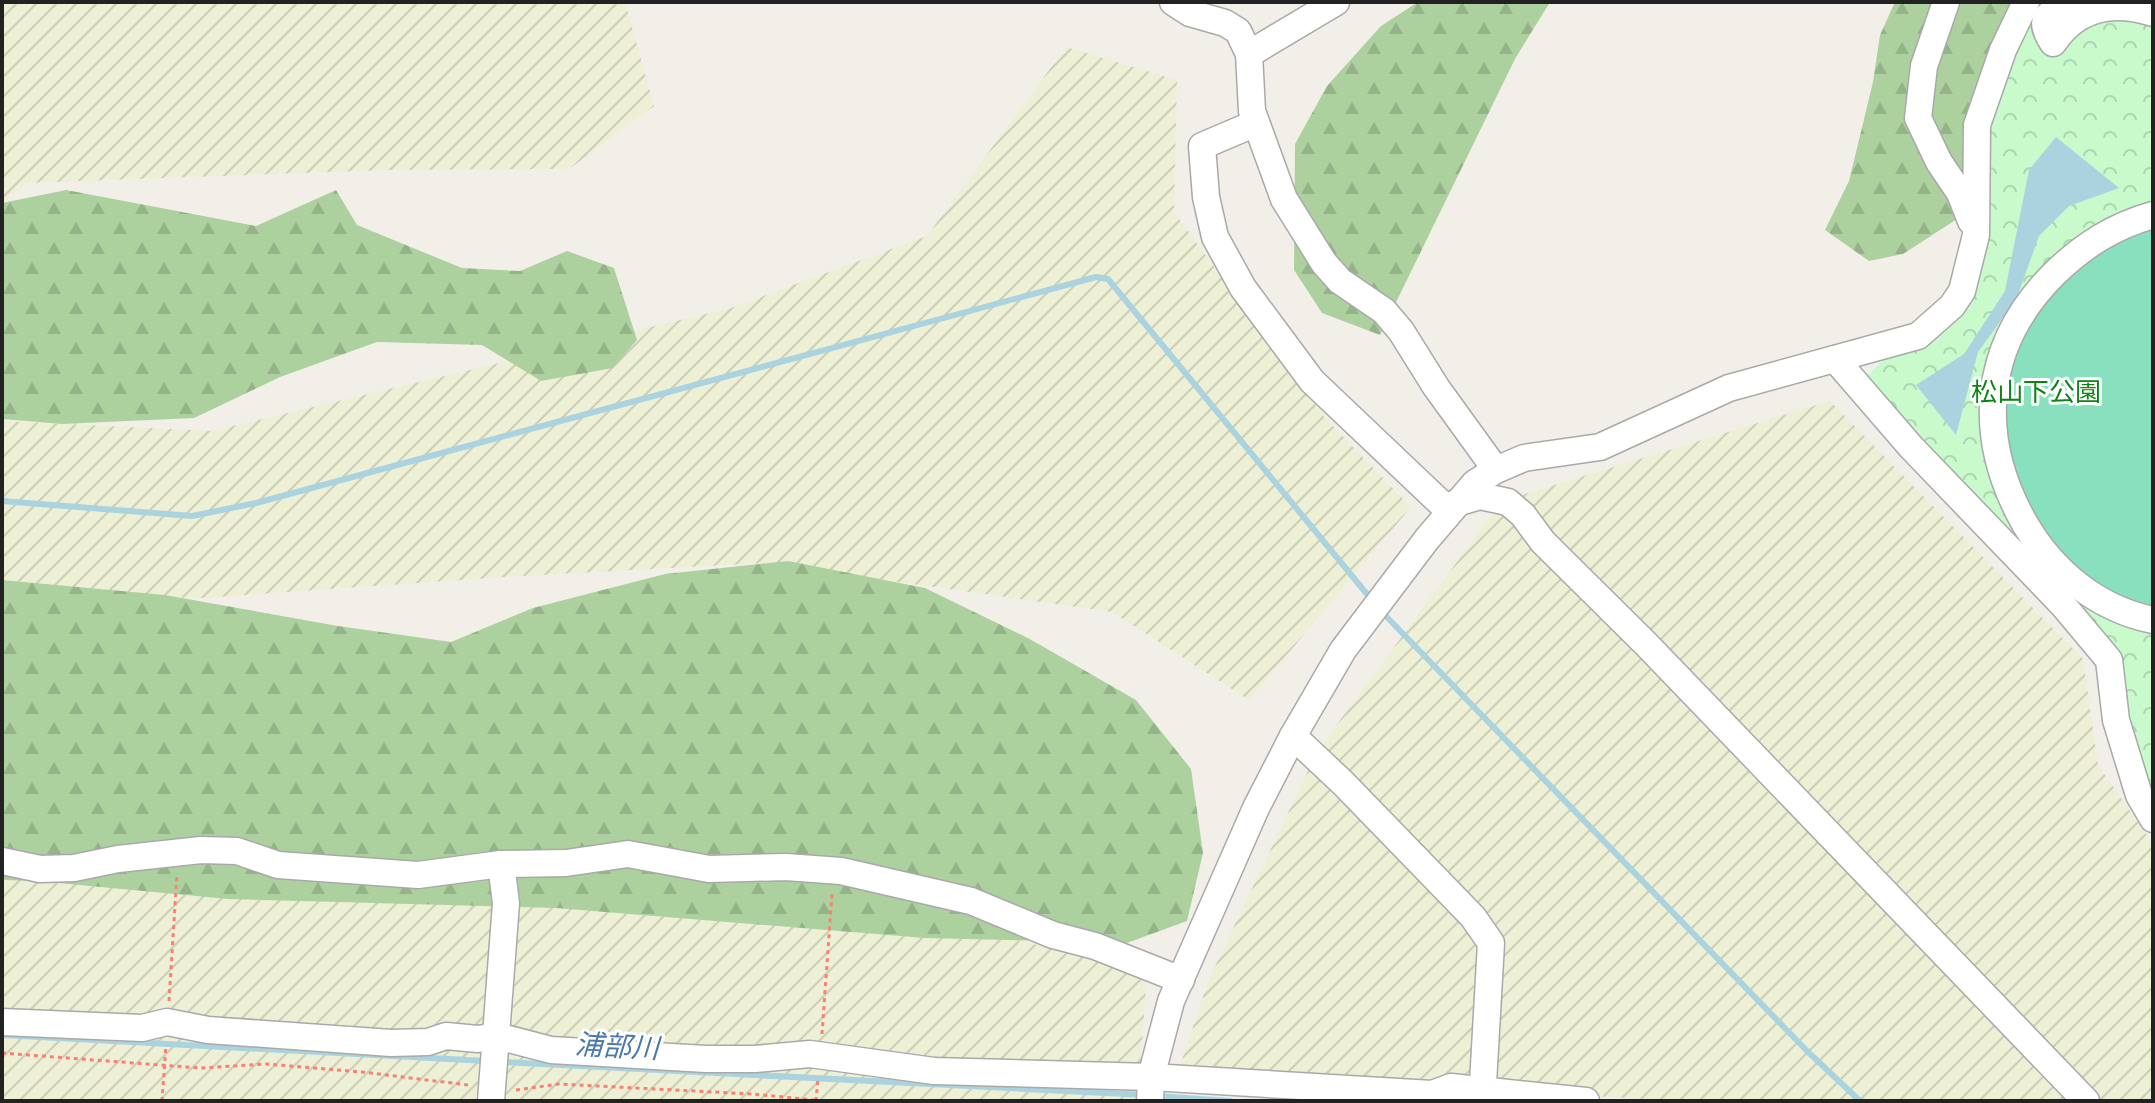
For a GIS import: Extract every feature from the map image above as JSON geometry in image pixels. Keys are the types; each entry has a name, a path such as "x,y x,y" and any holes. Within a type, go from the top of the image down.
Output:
{"street":[{"path":"1173,2 1190,13 1225,23 1238,31 1249,54 1252,111 1284,199 1324,263 1340,281 1384,311 1401,331 1436,387 1496,470"},
{"path":"1249,54 1336,2"},
{"path":"1946,2 1924,66 1918,118 1939,162 1960,193 1976,235"},
{"path":"1150,1089 1171,1001 1256,808 1293,736 1343,650 1452,507 1475,483 1524,458 1600,447 1729,388 1918,336 1952,306 1962,291 1976,235 1977,125 2003,50 2026,2"},
{"path":"2070,2 2047,15 2044,24 2053,43 2061,30 2079,14 2095,6 2118,2 2152,11"},
{"path":"1256,123 1202,146 1206,197 1215,237 1243,288 1312,381 1452,507"},
{"path":"2153,199 2142,218 2077,251 2027,303 2006,340 1996,380 1994,428 1995,449 2005,485 2036,543 2050,561 2065,577 2105,602 2128,614 2153,620"},
{"path":"1835,359 1911,447 2063,605 2109,660 2116,720 2139,795 2153,819"},
{"path":"1452,507 1480,496 1508,502 1523,515 1543,542 1647,645 2086,1101"},
{"path":"1293,736 1473,917 1491,943 1482,1096"},
{"path":"2,861 40,869 74,868 118,859 201,850 237,851 278,865 418,875 501,864 566,863 628,854 709,869 786,867 834,870 971,901 1053,935 1095,946 1181,980"},
{"path":"491,1095 506,903 501,864"},
{"path":"2,1022 142,1028 167,1022 208,1030 391,1043 428,1042 446,1036 478,1039 497,1036 551,1050 706,1059 820,1055 934,1071 1150,1089 1432,1094 1451,1087 1482,1096 1586,1101"}],"path":[{"path":"162,1101 178,853"},
{"path":"816,1101 834,870"},
{"path":"2,1053 200,1068 266,1064 445,1081 491,1095 559,1084 825,1101"}],"green space":[{"path":"2,2 625,2 654,106 569,169 386,170 25,183 2,204"},
{"path":"1418,2 1550,2 1515,59 1380,335 1322,313 1294,270 1295,144 1327,86 1381,26"},
{"path":"1895,2 2052,2 1974,208 1903,254 1869,261 1825,230 1849,181 1873,82 1880,35"},
{"name":"松山下公園","path":"2037,2 2153,2 2153,796 2144,767 2126,737 2121,653 1989,510 1872,392 1865,378 1890,353 1957,306 1989,116"},
{"path":"1066,47 1177,80 1174,212 1325,418 1411,507 1249,700 1112,612 762,563 201,598 2,594 2,421 212,431 731,308 927,236"},
{"path":"66,190 256,226 336,190 357,225 462,268 520,271 567,251 614,268 637,340 613,368 541,381 482,345 377,342 280,377 194,418 62,424 2,419 2,203"},
{"path":"2153,221 2153,619 2050,561 1995,439 1996,380 2077,251"},
{"path":"1830,401 2083,659 2098,765 2153,844 2153,1101 1687,1101 1177,1075 1209,979 1318,750 1502,501"},
{"path":"788,561 925,588 1028,638 1136,700 1191,769 1203,853 1187,921 1127,943 925,938 556,908 228,899 2,880 2,580 165,595 338,626 451,642 533,608 665,574"},
{"path":"2,859 854,900 1147,972 1138,1101 2,1101"}],"water":[{"path":"2056,137 2119,188 2069,206 2039,236 2016,300 1978,352 1956,435 1916,385 1964,354 2005,291 2029,170"}],"waterway":[{"path":"2,501 192,516 256,503 1096,277 1108,279 1371,599"},
{"path":"1381,611 1807,1051 1860,1101"},
{"name":"浦部川","path":"2,1035 486,1061"},
{"name":"浦部川","path":"501,1062 1145,1095"},
{"name":"浦部川","path":"1156,1096 1230,1101"}]}
